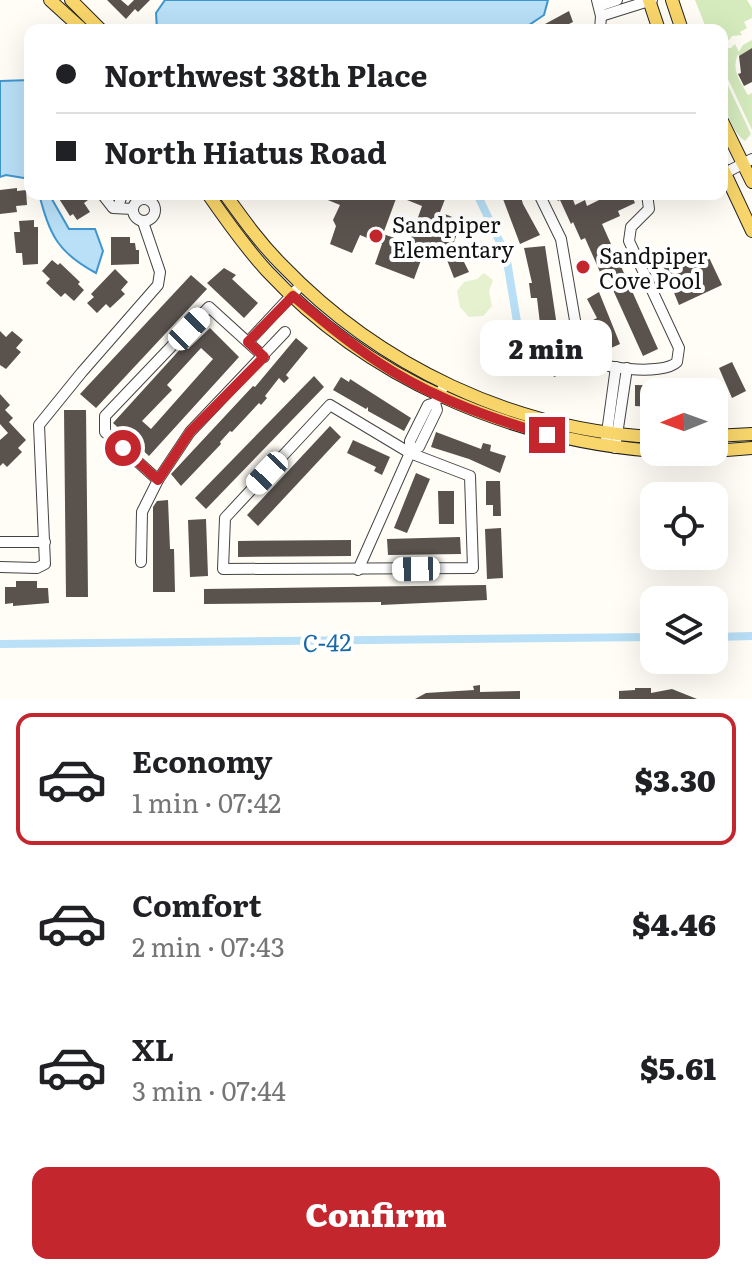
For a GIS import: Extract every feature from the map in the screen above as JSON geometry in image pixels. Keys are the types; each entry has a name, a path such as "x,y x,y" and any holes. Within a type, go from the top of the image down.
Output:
{"main road":[{"path":"50,0 76,24"},
{"path":"71,0 95,24"},
{"path":"650,0 657,24"},
{"path":"672,0 680,24"},
{"path":"728,130 748,161 752,182"},
{"path":"728,179 752,231"},
{"path":"212,200 242,243 293,296 339,335 391,371 502,421 554,436 640,450"},
{"path":"229,200 255,235 302,284 347,324 402,360 440,394 464,393 528,414 612,433 640,436"},
{"path":"728,435 752,434"},
{"path":"728,450 752,448"}],"street":[{"path":"599,7 617,0"},
{"path":"599,7 650,0"},
{"path":"728,168 748,161"},
{"path":"106,200 109,206 133,209 143,200"},
{"path":"118,208 120,200"},
{"path":"143,222 151,219 155,211 148,200"},
{"path":"542,200 561,239 581,355 589,362 666,369 673,366 679,356 678,344 629,242 631,227 649,209 648,200"},
{"path":"0,567 37,568 45,564 39,425 158,285 160,272 143,222 136,218 133,209"},
{"path":"248,342 302,284"},
{"path":"158,480 105,432 105,416 209,307 264,357"},
{"path":"141,562 142,512 158,480 190,432 285,332"},
{"path":"610,447 622,367"},
{"path":"358,570 411,451 410,441 428,405 440,394"},
{"path":"330,405 411,451 470,476 473,568 223,569 225,518 330,405"},
{"path":"0,542 45,542"}],"green space":[{"path":"695,0 747,0 752,8 752,18 744,22 747,28 740,32 742,35 732,36 729,40 728,24 705,24"},
{"path":"752,40 752,48 738,54 735,65 748,95 752,93 752,130 728,79 728,48 735,44 739,52 743,45"},
{"path":"728,86 751,134 745,141 729,119"},
{"path":"484,273 493,280 489,291 492,306 483,316 469,317 460,307 457,291 464,282 477,279"}],"water":[{"path":"165,0 548,0 544,15 530,24 157,24 156,13"},
{"path":"24,80 24,178 0,177 0,81"},
{"path":"41,200 52,200 69,229 95,229 103,251 96,273 64,250 47,221"}],"building":[{"path":"107,0 121,0 128,6 134,0 150,0 126,19"},
{"path":"569,11 573,22 569,24 545,24"},
{"path":"752,48 752,82 744,86 738,74 741,73 739,56"},
{"path":"0,190 24,190 27,205 16,206 17,212 0,214"},
{"path":"60,200 88,200 84,203 90,212 77,220 73,214 70,216"},
{"name":"Sandpiper Elementary","path":"328,200 396,200 383,234 409,243 422,206 407,200 445,200 440,212 462,221 447,260 424,252 414,279 375,264 382,244 360,235 352,253 330,244 336,226 333,220 340,205"},
{"path":"503,200 522,200 540,235 520,244"},
{"path":"560,200 573,200 575,205 585,200 587,206 599,200 634,200 635,203 618,211 620,216 602,224 658,349 643,356 604,270 600,272 585,238 581,240 573,222 571,224"},
{"path":"34,220 34,227 38,227 38,264 23,265 22,253 16,253 14,232 20,232 19,221"},
{"path":"111,237 130,237 130,243 135,243 136,250 139,250 139,264 111,265"},
{"path":"545,246 561,353 569,371 554,377 546,358 543,338 533,337 531,326 540,324 537,298 531,298 529,283 532,283 524,248"},
{"path":"705,249 722,285 679,305 662,263 671,258 674,264"},
{"path":"460,254 469,272 454,278 447,260"},
{"path":"52,260 58,265 60,263 80,282 78,284 84,290 74,301 65,293 61,297 46,283 50,279 42,271"},
{"path":"224,268 236,275 232,279 258,303 244,318 207,283"},
{"path":"115,269 128,282 121,290 125,294 110,308 106,304 97,313 87,303 94,297 91,294"},
{"path":"191,275 207,289 96,408 80,394"},
{"path":"599,292 620,344 602,352 592,329 591,321 597,318 587,299"},
{"path":"210,328 239,357 149,456 113,423 184,345 188,349","holes":["201,348 213,359 151,429 142,421 172,390 167,385"]},
{"path":"0,331 6,337 12,331 23,340 16,348 21,352 6,369 0,365"},
{"path":"296,338 308,348 286,375 289,378 284,383 279,378 261,405 259,403 230,431 181,486 171,474 255,387"},
{"path":"732,362 746,391 732,398 728,378 723,378 719,368"},
{"path":"314,376 324,387 206,509 195,498"},
{"path":"341,377 349,382 350,379 411,418 404,431 368,411 368,407 366,409 333,390"},
{"path":"635,385 640,385 640,406 635,406"},
{"path":"0,394 10,405 5,410 13,418 9,422 26,440 18,448 22,452 7,467 3,463 0,466 0,440 8,433 0,424"},
{"path":"64,410 86,410 88,597 66,597"},
{"path":"330,426 341,437 258,526 247,515"},
{"path":"436,432 481,449 483,443 491,445 490,451 506,456 500,473 431,447"},
{"path":"353,440 390,457 382,475 374,471 376,467 347,453"},
{"path":"416,473 430,479 407,533 394,528"},
{"path":"486,481 500,481 501,516 493,516 493,505 486,505"},
{"path":"438,491 454,491 454,524 439,524"},
{"path":"168,500 175,592 153,592 153,507 157,501"},
{"path":"206,519 208,576 190,577 188,520"},
{"path":"501,528 503,578 487,579 485,529"},
{"path":"460,537 461,554 388,555 387,539"},
{"path":"351,540 351,556 238,557 238,541"},
{"path":"16,581 37,581 37,588 48,588 49,603 5,604 5,587 16,587"},
{"path":"486,585 487,600 381,605 381,602 204,604 204,589"},
{"path":"480,685 480,692 520,691 520,699 415,699 426,693 474,690 473,686"},
{"path":"651,688 651,693 672,689 697,699 619,699 619,691"}],"waterway":[{"path":"480,200 506,255 524,364"},
{"name":"C-42","path":"728,637 752,636"},
{"name":"C-42","path":"0,644 640,637"}],"place":[{"name":"Sandpiper Elementary","path":"376,236"},
{"name":"Sandpiper Cove Pool","path":"583,267"}],"route":[{"path":"123,448 158,480 190,432 264,357 248,342 293,296 339,335 394,372 439,396 547,435"}]}
